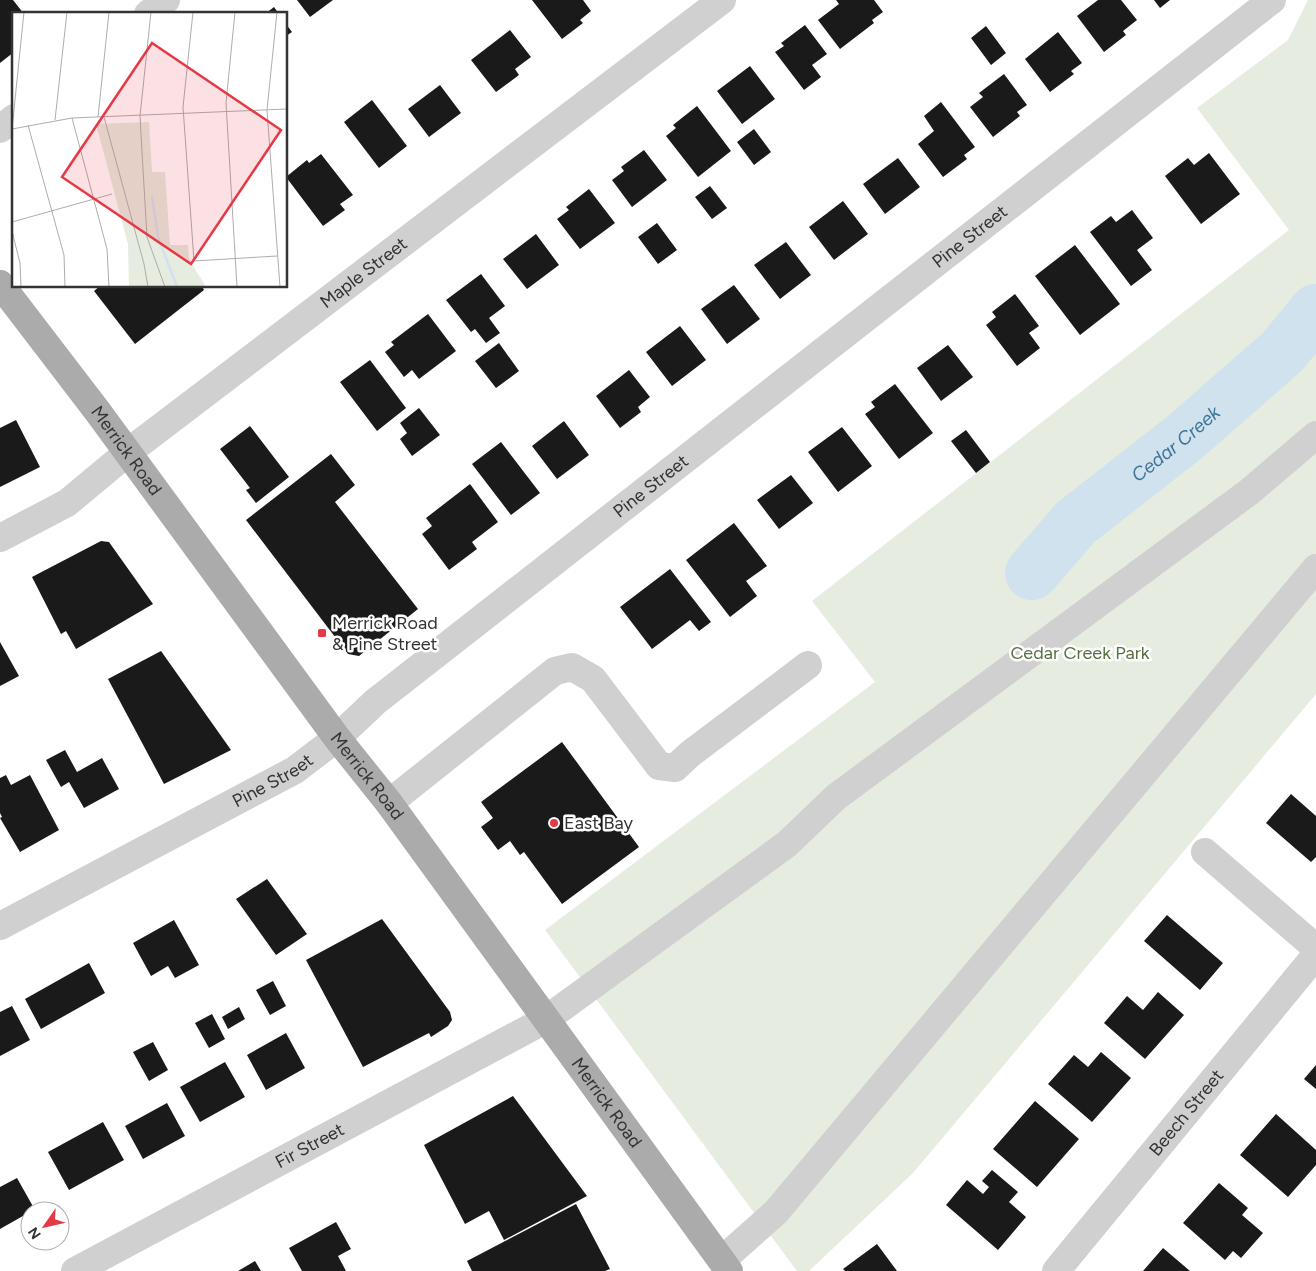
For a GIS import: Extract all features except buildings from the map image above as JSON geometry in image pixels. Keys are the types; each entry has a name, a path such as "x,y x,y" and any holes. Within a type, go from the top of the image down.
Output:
{"main road":[{"name":"Merrick Road","path":"0,284 338,738 389,803 725,1266"}],"street":[{"path":"151,12 166,0"},
{"name":"Maple Street","path":"0,538 67,503 127,454 722,0"},
{"name":"Pine Street","path":"0,926 295,770 338,738 383,696 1272,0"},
{"path":"0,129 12,120"},
{"name":"Fir Street","path":"75,1271 545,1020 787,844 836,797 1249,492 1316,435"},
{"path":"725,1266 776,1212 1316,568"},
{"path":"389,803 555,671 572,668 593,679 659,766 675,768 690,754 808,665"},
{"path":"1205,852 1316,948"},
{"name":"Beech Street","path":"1056,1271 1316,955"}],"green space":[{"name":"Cedar Creek Park","path":"1308,0 1316,0 1316,694 913,1173 809,1271 797,1271 545,930 875,682 812,601 1289,230 1197,108 1288,40"}],"waterway":[{"name":"Cedar Creek","path":"1032,573 1075,523 1185,437 1282,352 1316,311"}],"place":[{"name":"Merrick Road & Pine Street","path":"322,633"},
{"name":"East Bay","path":"554,823"}]}
